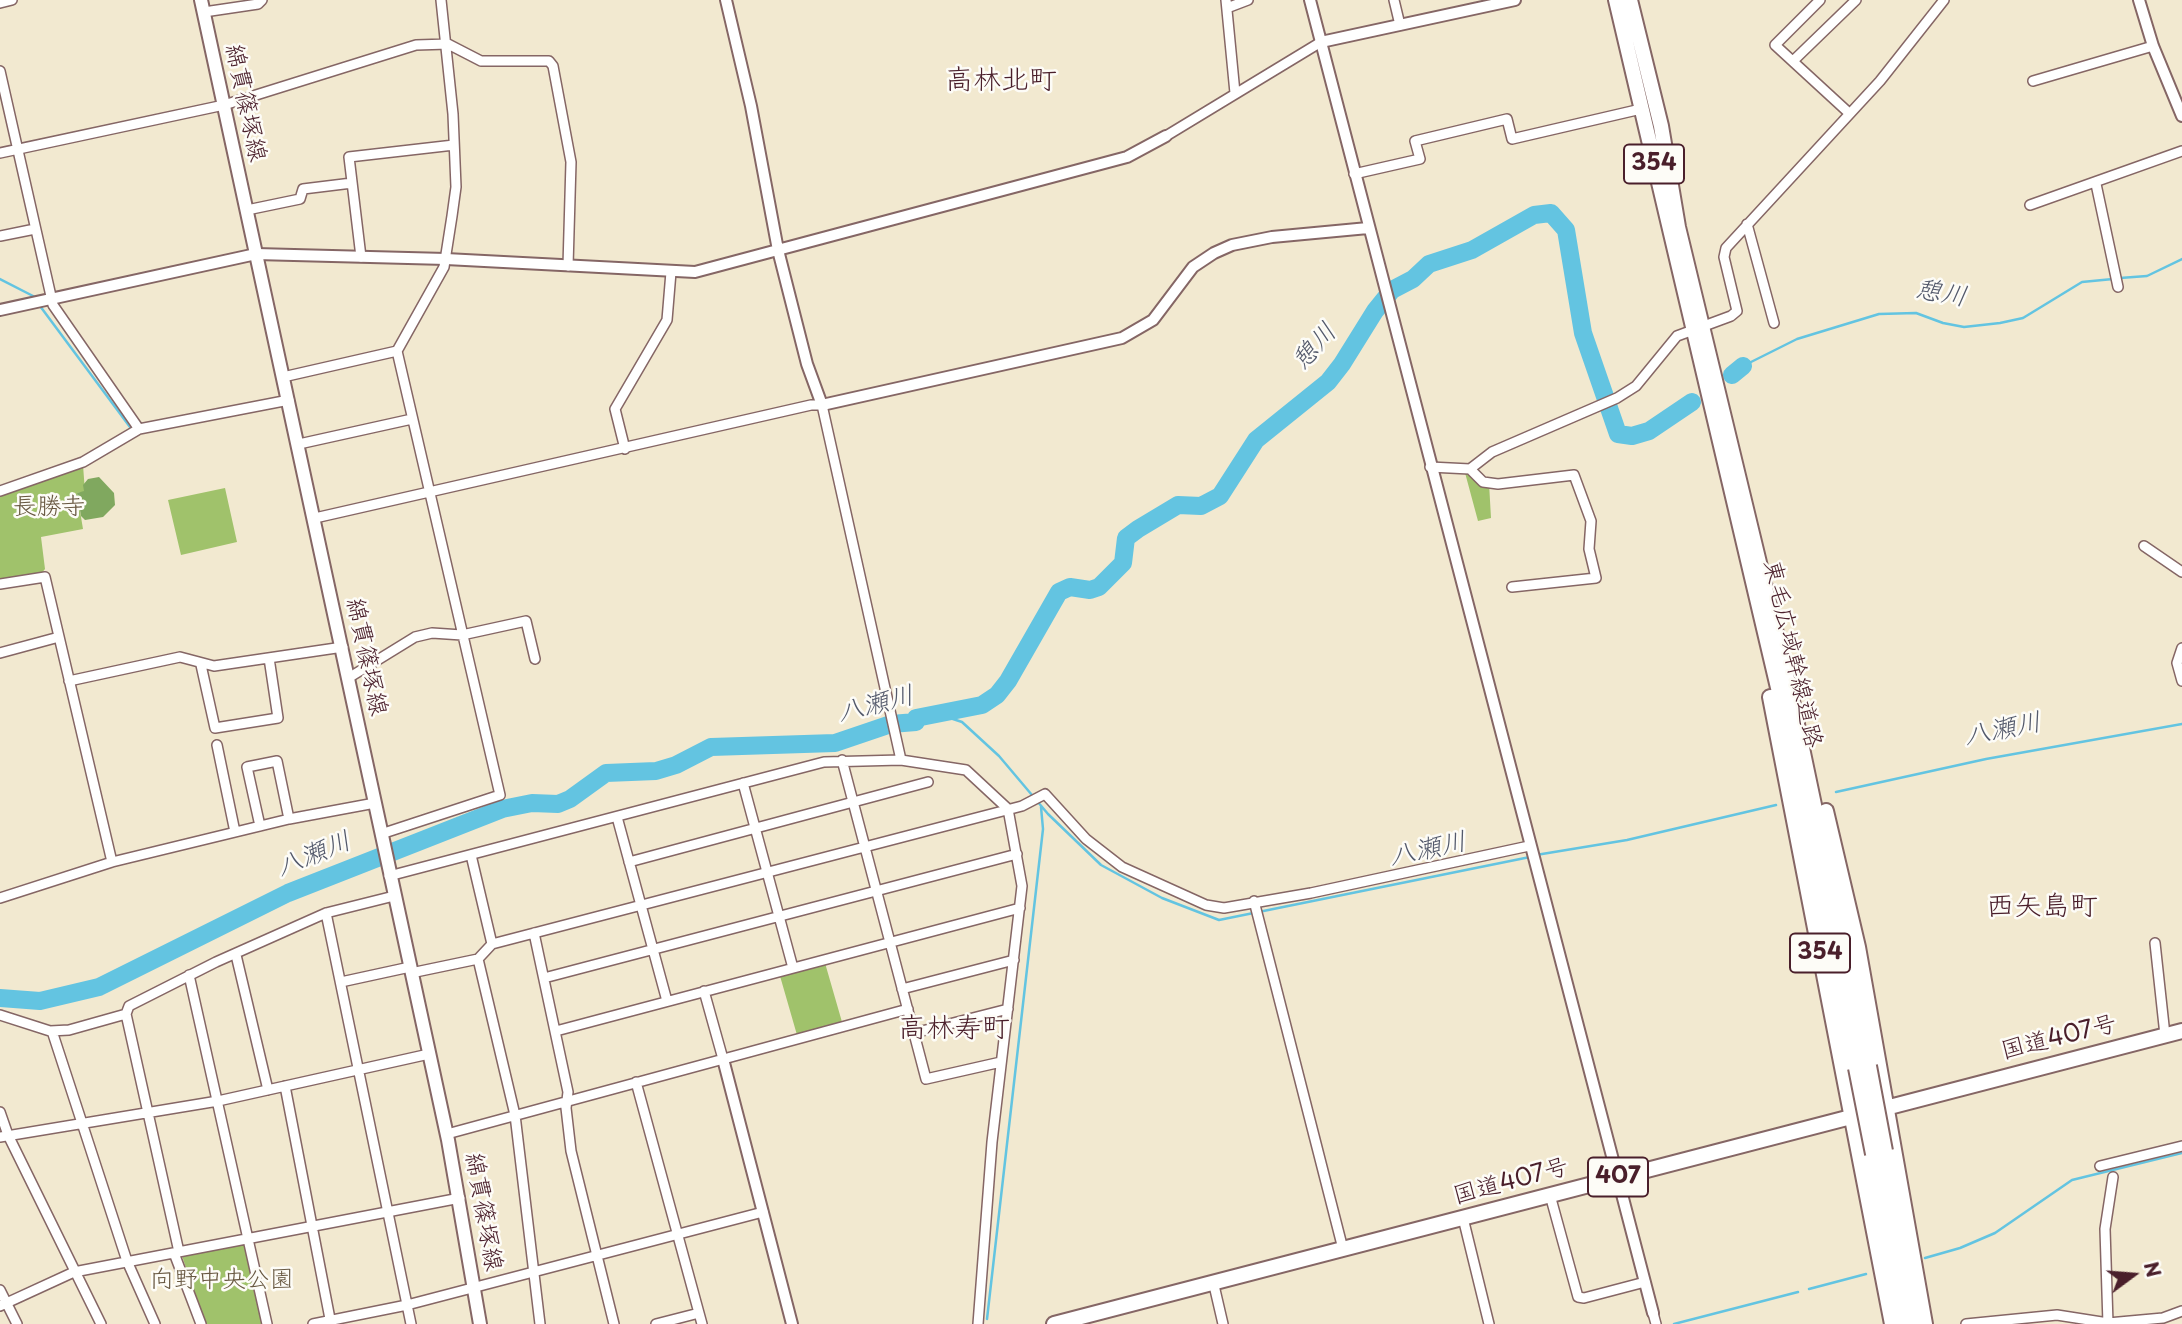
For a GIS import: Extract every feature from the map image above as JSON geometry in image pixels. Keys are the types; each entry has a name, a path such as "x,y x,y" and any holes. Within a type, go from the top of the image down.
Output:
{"highway":[{"name":"東毛広域幹線道路","path":"1616,0 1641,109 1790,691 1915,1324"},
{"name":"東毛広域幹線道路","path":"1630,0 1661,126 1696,327 1751,582 1863,1067"},
{"name":"354","path":"1751,582 1765,672 1892,1324"},
{"name":"354","path":"1770,608 1793,668 1858,947 1925,1324"},
{"name":"国道407号","path":"1054,1324 2182,1031"},
{"name":"東毛広域幹線道路","path":"1879,1152 1902,1324"}],"main road":[{"name":"綿貫篠塚線","path":"202,6 350,677 389,874 447,1134 480,1324"}],"street":[{"path":"0,3 12,0"},
{"path":"202,6 258,4 262,0"},
{"path":"381,836 500,795 397,351 446,259 456,187 448,44 441,0"},
{"path":"726,0 751,107 778,250 807,364 822,405 901,760"},
{"path":"1235,93 1227,4 1248,0"},
{"path":"1310,0 1531,854 1655,1319"},
{"path":"1394,0 1399,25"},
{"path":"0,310 256,254 446,259 671,272 704,270 1127,157 1321,42 1515,0"},
{"path":"1820,0 1774,46 1849,113"},
{"path":"1793,61 1856,0"},
{"path":"1470,470 1492,452 1617,398 1636,386 1677,336 1731,316 1737,310 1724,257 1726,248 1895,63 1944,0"},
{"path":"2139,0 2153,47 2182,116"},
{"path":"0,153 224,105 416,45 448,44 481,61 552,63 571,162 568,266"},
{"path":"2033,80 2153,47"},
{"path":"0,71 51,299 138,429"},
{"path":"1354,174 1420,159 1415,141 1507,119 1512,139 1641,109"},
{"path":"361,257 349,157 454,145"},
{"path":"2030,205 2096,184 2109,175 2182,151"},
{"path":"247,210 300,199 303,189 352,183"},
{"path":"2096,184 2117,282"},
{"path":"1747,223 1774,323"},
{"path":"315,518 625,450 811,405 822,405 1122,338 1153,320 1193,267 1214,253 1232,245 1272,237 1368,228"},
{"path":"0,236 35,229"},
{"path":"625,450 615,410 667,320 671,272"},
{"path":"283,377 397,351"},
{"path":"0,491 83,462 138,429 289,400"},
{"path":"299,444 412,419"},
{"path":"1430,467 1470,470 1483,482 1498,484 1574,475 1591,521 1589,549 1596,578 1512,587"},
{"path":"2144,546 2182,572"},
{"path":"0,584 45,577 112,862"},
{"path":"350,677 415,637 432,633 462,635 526,621 535,659"},
{"path":"0,653 60,637"},
{"path":"69,681 180,657 201,665 214,666 343,647"},
{"path":"2182,648 2177,663 2182,681"},
{"path":"201,665 215,728 278,718 270,658"},
{"path":"216,745 235,832"},
{"path":"842,760 926,1079 1001,1062"},
{"path":"389,874 842,760 901,760 966,770 1008,809 1022,886 1001,1062 978,1324"},
{"path":"260,826 247,767 277,761 289,819"},
{"path":"629,862 928,782"},
{"path":"743,783 793,968"},
{"path":"341,982 478,959 492,944 1025,805 1045,794 1086,839 1133,873 1206,905 1224,908 1531,854"},
{"path":"0,898 112,862 289,819 374,803"},
{"path":"617,817 667,1001"},
{"path":"544,978 1017,854"},
{"path":"471,855 492,944"},
{"path":"201,1324 177,1252 126,1014 129,1006 189,975 326,913 394,896"},
{"path":"1254,904 1343,1249"},
{"path":"556,1031 1020,908"},
{"path":"326,913 411,1324"},
{"path":"534,933 556,1031 567,1100 570,1151 614,1324"},
{"path":"2155,943 2165,1035"},
{"path":"236,955 268,1090"},
{"path":"478,959 514,1115 540,1324"},
{"path":"902,989 1014,960"},
{"path":"189,975 267,1324"},
{"path":"704,991 792,1324"},
{"path":"447,1134 908,1009"},
{"path":"914,1033 1008,1009"},
{"path":"0,1015 52,1031 69,1030 126,1014"},
{"path":"52,1031 127,1261 155,1324"},
{"path":"4,1136 218,1101 429,1054"},
{"path":"636,1082 702,1324"},
{"path":"285,1086 330,1322"},
{"path":"0,1112 4,1136 101,1324"},
{"path":"2100,1166 2182,1146"},
{"path":"2108,1324 2105,1229 2113,1177"},
{"path":"1550,1195 1578,1297 1584,1298 1645,1282"},
{"path":"3,1304 75,1272 460,1198"},
{"path":"313,1324 407,1305 763,1212"},
{"path":"1462,1218 1489,1324"},
{"path":"1213,1281 1223,1324"},
{"path":"0,1290 3,1304 17,1324"},
{"path":"1966,1324 2057,1314 2108,1324 2163,1318 2182,1311"},
{"path":"656,1324 699,1313"}],"green space":[{"name":"長勝寺","path":"83,465 85,492 77,493 83,529 41,537 45,569 40,575 0,580 0,494"},
{"path":"1464,469 1489,483 1491,518 1478,521"},
{"path":"99,477 114,493 115,505 103,517 85,520 81,516 77,493 84,491 83,485 88,479"},
{"path":"225,488 237,542 181,555 168,500"},
{"path":"825,963 842,1022 797,1035 780,976"},
{"name":"向野中央公園","path":"244,1243 264,1324 205,1324 182,1256"}],"waterway":[{"name":"憩川","path":"0,998 40,1001 99,987 288,893 502,809 532,803 558,804 570,799 606,773 656,771 676,765 711,747 835,743 891,724 916,722 916,718 982,705 997,695 1008,681 1059,592 1070,587 1090,590 1099,587 1123,563 1126,538 1178,505 1201,506 1220,496 1256,440 1328,382 1392,290 1413,279 1429,264 1472,250 1534,215 1551,213 1566,230 1583,333 1618,434 1632,436 1649,431 1692,402"},
{"name":"憩川","path":"2120,278 2147,276 2182,259"},
{"path":"0,279 35,297"},
{"name":"憩川","path":"1743,366 1797,339 1879,314 1916,313 1964,327 2000,323 2023,318 2082,282 2113,279"},
{"path":"40,306 130,427"},
{"name":"憩川","path":"1732,375 1743,366"},
{"name":"八瀬川","path":"916,722 944,716 962,722 999,756 1048,814 1101,865 1162,898 1219,920 1530,857"},
{"name":"八瀬川","path":"1836,792 1986,759 2182,724"},
{"name":"八瀬川","path":"1536,855 1627,840 1776,805"},
{"path":"987,1319 1043,829 1041,807"},
{"path":"1925,1258 1960,1248 1995,1233 2072,1180 2182,1153"},
{"path":"1809,1289 1866,1274"},
{"path":"1674,1324 1798,1292"}],"district":[{"name":"高林北町","path":"1001,81"},
{"name":"西矢島町","path":"2042,907"},
{"name":"高林寿町","path":"954,1029"}]}
